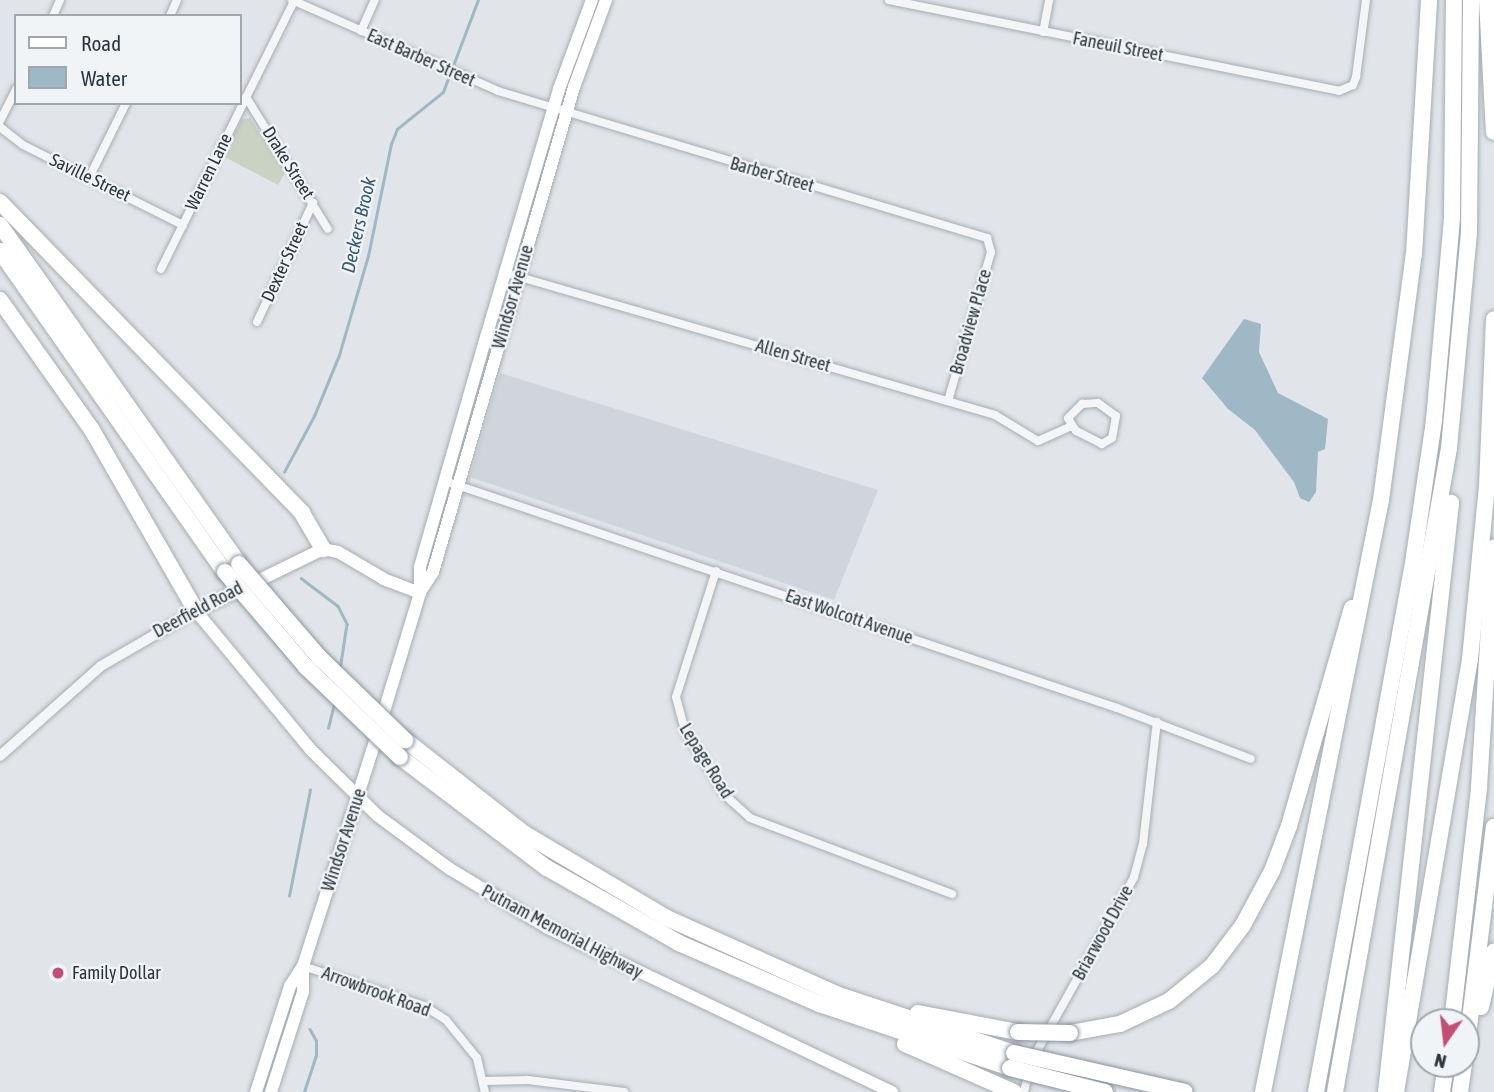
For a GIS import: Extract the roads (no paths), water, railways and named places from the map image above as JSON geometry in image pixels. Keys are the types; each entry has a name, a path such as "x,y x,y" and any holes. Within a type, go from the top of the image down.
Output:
{"highway":[{"path":"1263,1092 1360,622 1382,479 1415,242 1429,0"},
{"path":"1316,1092 1413,563 1436,408 1452,218 1454,0"},
{"path":"1386,1092 1451,509 1471,181 1471,0"},
{"path":"1487,0 1494,132"},
{"path":"0,202 302,513 323,549"},
{"path":"0,225 232,568 405,740 491,809 596,879 787,983 1009,1089"},
{"path":"0,251 306,667 400,757 474,817 572,883 679,943 787,983 894,1016 1105,1092"},
{"path":"0,300 86,422 196,611"},
{"path":"1396,1092 1469,671 1485,525 1494,318"},
{"path":"1335,1092 1436,536 1459,365"},
{"path":"787,983 932,1017 1018,1032 1070,1033 1131,1020 1177,996 1223,954 1256,904 1280,852 1312,755 1382,479"},
{"path":"1454,1008 1479,787 1494,547"},
{"path":"1472,1008 1494,827"},
{"path":"1478,1008 1494,951"},
{"path":"1012,1060 1185,1092"}],"main road":[{"name":"Windsor Avenue","path":"420,593 420,567 464,415 512,275 592,0"},
{"name":"Windsor Avenue","path":"560,109 606,0"},
{"name":"Windsor Avenue","path":"256,1092 290,986 303,966 420,593 433,572 478,419 512,275"},
{"path":"464,415 478,419"},
{"path":"323,549 338,552 384,579 420,593"},
{"name":"Deerfield Road","path":"196,611 323,549"},
{"name":"Putnam Memorial Highway","path":"196,611 286,723 358,797 430,855 520,913 892,1092"},
{"name":"Windsor Avenue","path":"271,1092 303,992 303,966"},
{"path":"271,1046 284,1050"}],"street":[{"name":"East Barber Street","path":"293,0 455,73 560,109"},
{"name":"Warren Lane","path":"161,269 293,0"},
{"path":"361,31 375,0"},
{"name":"Faneuil Street","path":"889,0 1347,90 1356,78 1366,0"},
{"path":"1042,32 1049,0"},
{"path":"0,121 14,93"},
{"name":"Drake Street","path":"246,97 328,229"},
{"path":"89,178 125,105"},
{"name":"Barber Street","path":"560,109 721,161 963,230 990,242"},
{"name":"Saville Street","path":"0,127 15,141 183,225"},
{"name":"Dexter Street","path":"257,322 313,203"},
{"name":"Broadview Place","path":"948,401 990,242"},
{"name":"Allen Street","path":"512,275 1002,418 1038,441 1071,426"},
{"path":"1086,402 1105,405 1116,416 1114,434 1105,443 1095,442 1071,426 1069,414 1086,402"},
{"name":"East Wolcott Avenue","path":"445,481 1157,722 1251,759"},
{"name":"Lepage Road","path":"716,571 676,697 685,731 727,797 750,818 952,894"},
{"name":"Deerfield Road","path":"0,756 101,666 196,611"},
{"name":"Briarwood Drive","path":"1024,1092 1042,1040 1134,877 1143,844 1157,722"},
{"name":"Arrowbrook Road","path":"303,966 424,1006 464,1038 485,1081 485,1092"},
{"path":"485,1081 528,1080 624,1092"}],"water":[{"path":"1244,319 1261,324 1259,352 1278,393 1328,419 1325,449 1318,452 1316,492 1309,502 1300,498 1294,482 1255,430 1228,409 1202,378"}],"waterway":[{"name":"Deckers Brook","path":"284,472 314,416 339,355 368,256 391,144 397,129 443,92 478,0"},
{"name":"Deckers Brook","path":"301,578 338,606 347,624 340,670"},
{"name":"Deckers Brook","path":"328,728 334,704"},
{"name":"Deckers Brook","path":"289,896 310,790"},
{"name":"Deckers Brook","path":"304,1092 316,1056 316,1041 310,1030"}],"place":[{"name":"Family Dollar","path":"58,973"}]}
